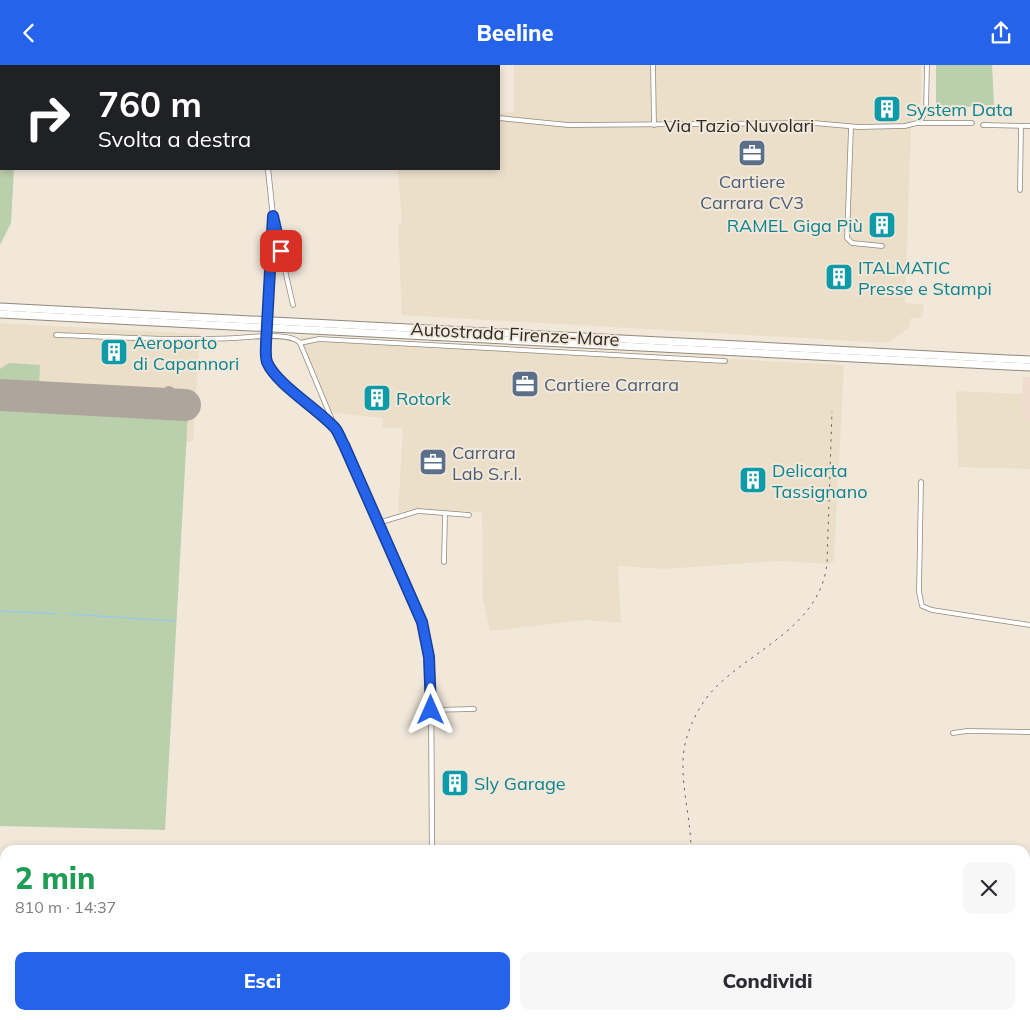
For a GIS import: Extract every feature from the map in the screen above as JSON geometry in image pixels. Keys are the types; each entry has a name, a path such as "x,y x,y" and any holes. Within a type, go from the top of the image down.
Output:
{"highway":[{"name":"Autostrada Firenze-Mare","path":"0,307 1030,360"},
{"name":"Autostrada Firenze-Mare","path":"0,314 1030,367"}],"street":[{"path":"653,65 654,125"},
{"path":"917,123 926,111 927,65"},
{"name":"Via Tazio Nuvolari","path":"500,118 568,125 814,123 850,127 905,126 917,123 972,123"},
{"path":"983,125 1030,125"},
{"path":"1020,190 1021,126"},
{"path":"850,127 847,237 852,243 882,245"},
{"path":"268,170 273,216 293,305"},
{"path":"273,216 266,357 273,372 336,429"},
{"path":"56,335 193,340 277,337 294,338 300,343 422,622 429,657 432,845"},
{"path":"300,343 319,339 725,361"},
{"path":"921,482 919,592 922,606 932,610 1030,625"},
{"path":"378,523 415,511 469,515"},
{"path":"444,562 445,514"},
{"path":"431,710 474,709"},
{"path":"953,733 967,731 1030,732"}],"shaded area":[{"path":"514,65 921,65 921,100 912,119 911,129 905,303 924,305 922,318 911,318 908,329 887,343 402,315 398,225 402,223 398,170 500,170 500,113 514,112"},
{"path":"0,323 200,334 193,442 0,433"},
{"path":"300,336 844,365 834,561 829,564 780,561 664,569 618,566 621,623 586,620 490,631 483,601 482,512 412,509 398,513 403,428 383,428 382,418 332,413"},
{"path":"1023,377 1030,377 1030,420 1022,421"},
{"path":"956,391 1022,394 1022,420 1030,420 1030,469 958,467"}],"green space":[{"path":"936,65 992,65 994,105 936,109"},
{"path":"0,170 14,170 11,223 0,245"},
{"path":"9,363 40,365 39,390 0,388 0,369"},
{"path":"0,404 188,413 165,830 0,826"}],"waterway":[{"path":"0,611 59,614"},
{"path":"68,614 175,621"}],"taxiway":[{"path":"168,404 169,392"}],"runway":[{"path":"0,395 185,405"}],"railway":[{"path":"691,845 683,757 685,744 693,721 701,706 716,687 731,673 784,634 812,603 822,585 827,563 832,411"}],"place":[{"name":"System Data","path":"887,109"},
{"name":"Cartiere Carrara CV3","path":"752,153"},
{"name":"RAMEL Giga Più","path":"882,225"},
{"name":"ITALMATIC Presse e Stampi","path":"839,277"},
{"name":"Aeroporto di Capannori","path":"114,352"},
{"name":"Cartiere Carrara","path":"525,384"},
{"name":"Rotork","path":"377,398"},
{"name":"Carrara Lab S.r.l.","path":"433,462"},
{"name":"Delicarta Tassignano","path":"753,480"},
{"name":"Sly Garage","path":"455,783"}],"route":[{"path":"281,251 273,216 266,357 273,372 336,429 344,445 414,600 422,622 429,657 431,710"}]}
